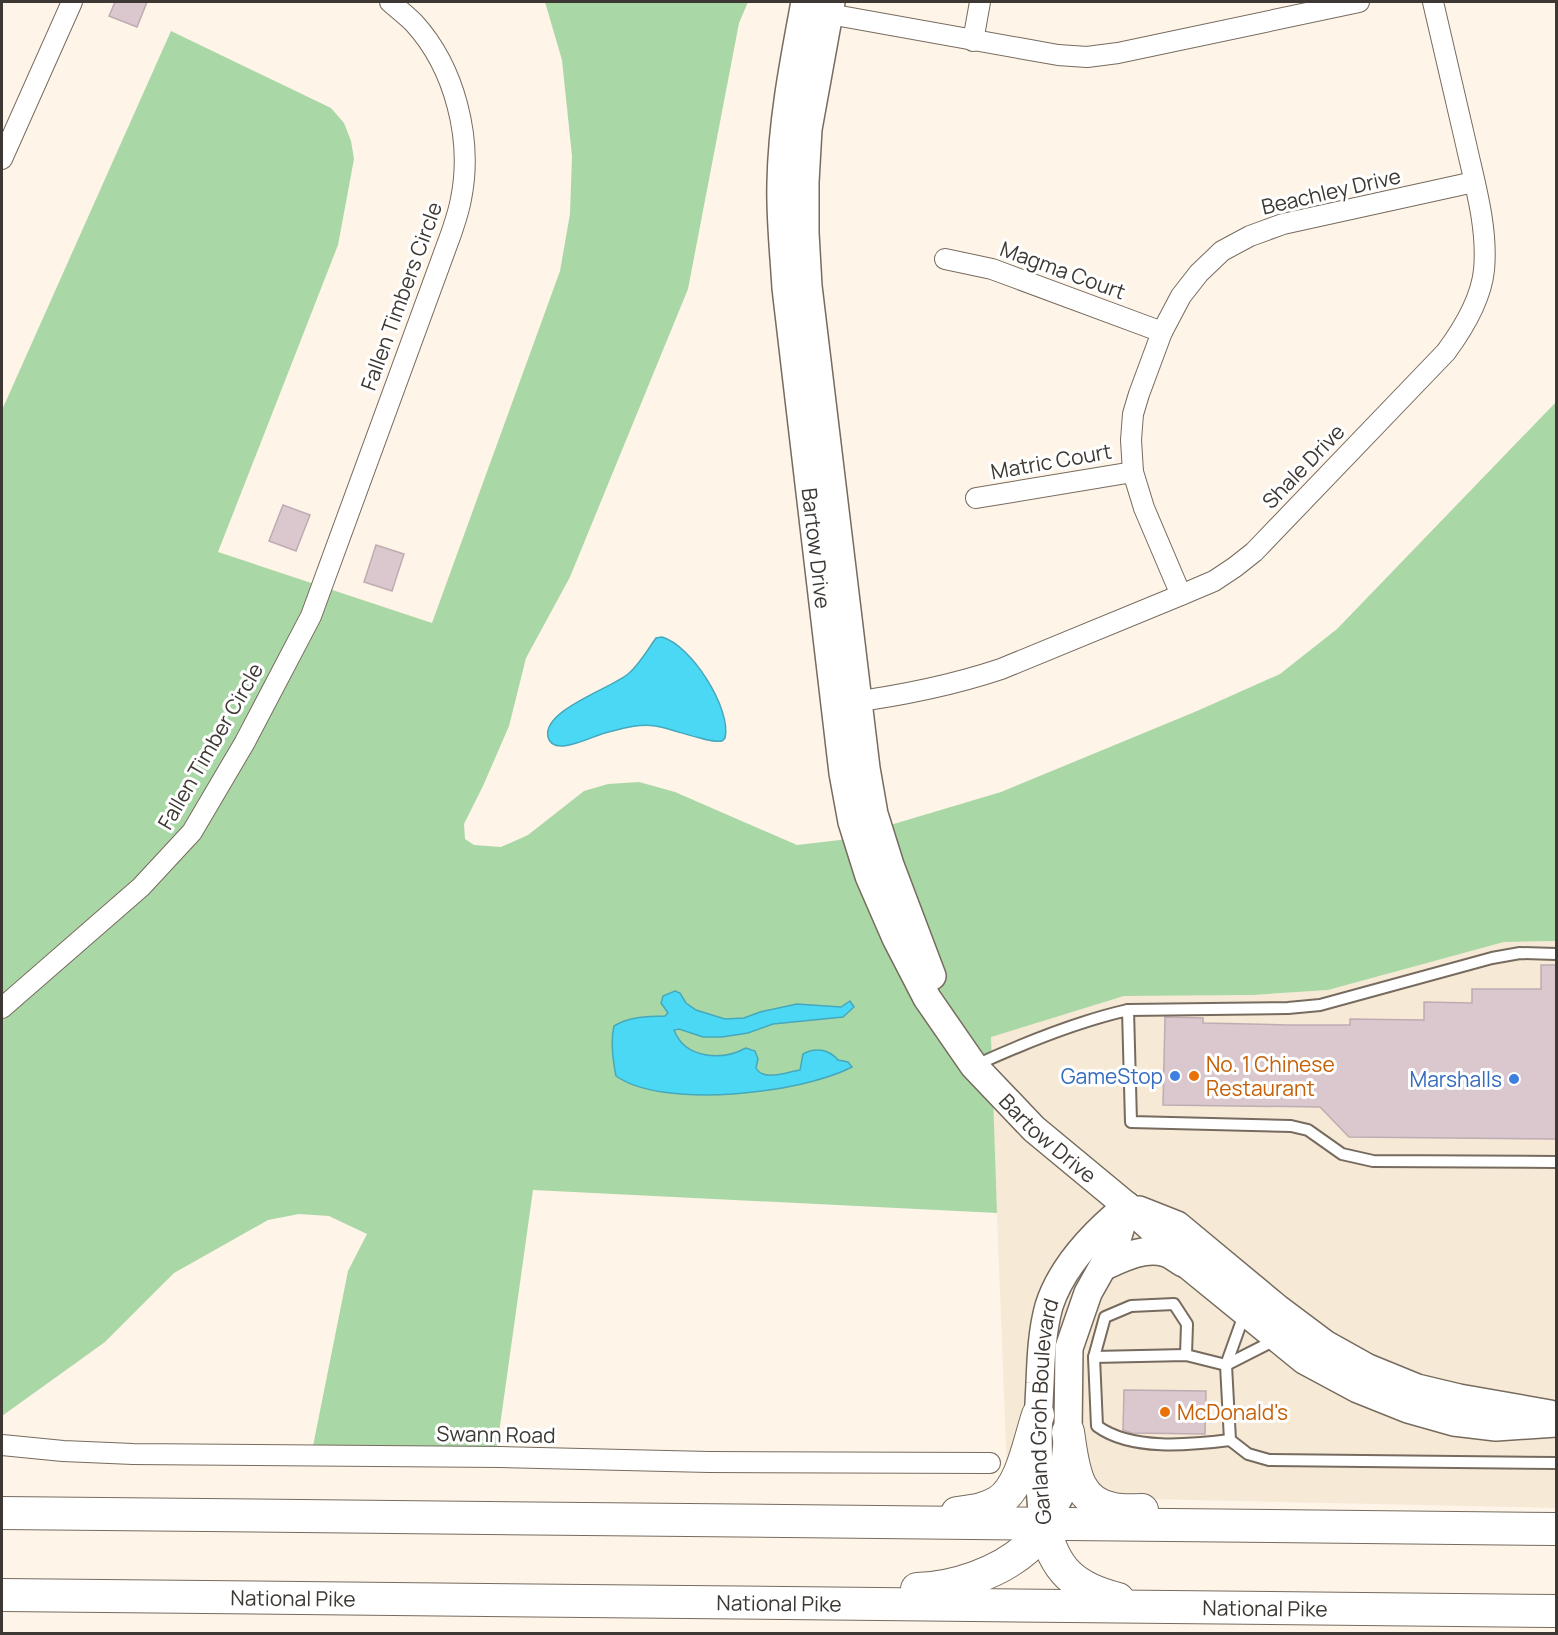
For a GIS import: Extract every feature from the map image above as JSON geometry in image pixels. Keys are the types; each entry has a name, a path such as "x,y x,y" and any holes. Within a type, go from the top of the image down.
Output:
{"main road":[{"path":"898,1522 980,1510 998,1502 1011,1491 1018,1477 1038,1415"},
{"path":"1068,1432 1075,1477 1082,1490 1097,1503 1112,1509 1557,1517"},
{"path":"2,1513 1557,1529"},
{"path":"691,1600 709,1590 939,1588 967,1580 1013,1558 1028,1547 1044,1525"},
{"path":"1044,1525 1049,1547 1062,1569 1080,1585 1100,1594 1155,1607"},
{"name":"National Pike","path":"2,1594 1557,1611"}],"street":[{"path":"2,159 72,2"},
{"name":"Fallen Timbers Circle","path":"311,616 447,245 461,198 465,160 461,120 450,83 433,50 414,24 390,2"},
{"path":"973,41 980,2"},
{"path":"817,7 973,41 1058,55 1087,57 1118,53 1311,6 1359,2"},
{"name":"Shale Drive","path":"846,703 936,688 971,679 1001,669 1214,581 1254,552 1446,352 1463,329 1475,301 1484,272 1484,243 1474,182 1433,2"},
{"name":"Bartow Drive","path":"817,7 808,129 805,233 808,286 846,703 866,768 874,814 938,990 974,1066 1034,1129 1127,1206"},
{"name":"Beachley Drive","path":"1181,596 1144,508 1133,472 1131,440 1133,414 1138,394 1162,332 1181,296 1198,273 1222,251 1250,236 1283,225 1474,182"},
{"name":"Magma Court","path":"945,259 992,268 1162,332"},
{"name":"Matric Court","path":"976,498 1133,472"},
{"name":"Fallen Timber Circle","path":"2,1008 141,887 192,832 245,742 311,616"},
{"path":"1127,1206 1190,1267 1277,1339 1304,1360 1358,1389 1408,1409 1454,1422 1496,1427 1557,1424"},
{"path":"1127,1206 1177,1225 1277,1308 1325,1344 1368,1368 1418,1388 1459,1398 1557,1415"},
{"name":"Garland Groh Boulevard","path":"1044,1525 1062,1492 1068,1432 1069,1348 1088,1293 1116,1243 1127,1206"},
{"name":"Garland Groh Boulevard","path":"1044,1525 1039,1490 1038,1415 1042,1345 1050,1305 1061,1280 1082,1249 1103,1226 1127,1206"},
{"path":"1103,1267 1128,1255 1152,1252 1166,1253 1190,1267"},
{"name":"Swann Road","path":"2,1445 63,1451 134,1454 709,1462 990,1463"}],"lane":[{"path":"974,1066 1017,1046 1099,1017 1128,1010 1288,1008 1320,1005 1492,958 1520,953 1557,954"},
{"path":"1128,1010 1131,1122 1291,1126 1308,1130 1342,1154 1373,1161 1557,1162"},
{"path":"1186,1355 1187,1324 1174,1304 1131,1306 1105,1317 1094,1356 1097,1426 1109,1435 1160,1445 1203,1444 1230,1440 1248,1454 1269,1460 1556,1462"},
{"path":"1230,1440 1226,1365 1245,1312"},
{"path":"1094,1356 1186,1355 1226,1365 1277,1339"}],"shaded area":[{"path":"1556,941 1556,1508 1008,1496 990,1037 1124,996 1253,995 1328,990 1504,942"}],"green space":[{"path":"545,2 748,2 739,23 688,289 570,577 526,658 509,726 464,824 465,839 474,845 501,847 528,835 584,791 608,784 639,782 675,792 797,845 840,840 1001,792 1280,674 1337,629 1556,402 1556,941 1504,942 1328,990 1253,995 1124,996 991,1037 997,1213 533,1190 497,1447 313,1446 348,1271 367,1234 329,1216 299,1214 268,1220 174,1273 105,1342 2,1416 2,410 171,31 331,108 344,123 351,141 354,159 338,245 218,552 432,623 560,271 570,214 572,156 562,60"}],"water":[{"path":"662,637 673,642 685,652 697,665 716,695 725,726 725,738 722,741 709,740 662,727 643,725 605,733 565,746 551,743 548,737 549,727 556,718 566,709 628,674 640,662 656,638"},
{"path":"675,991 680,993 686,1003 696,1010 725,1019 744,1018 797,1004 841,1007 850,1001 854,1007 843,1017 773,1024 748,1033 703,1037 679,1029 674,1030 679,1040 687,1047 705,1055 726,1055 746,1048 755,1051 758,1059 756,1068 764,1074 776,1075 800,1070 803,1054 817,1050 826,1051 838,1060 848,1062 852,1067 801,1084 733,1094 666,1093 638,1086 616,1076 612,1045 614,1026 632,1019 665,1016 668,1013 661,1003 663,996"}],"building":[{"path":"115,2 147,2 137,27 109,16"},
{"path":"283,505 310,515 296,551 269,541"},
{"path":"376,545 404,554 392,591 364,582"},
{"path":"1541,965 1557,965 1557,1139 1349,1137 1320,1107 1163,1105 1165,1017 1203,1018 1203,1023 1289,1025 1350,1025 1350,1019 1424,1020 1424,1002 1472,1003 1472,989 1541,989"},
{"name":"McDonald's","path":"1124,1390 1206,1391 1205,1434 1132,1433 1123,1430"}],"place":[{"name":"GameStop","path":"1175,1076"},
{"name":"No. 1 Chinese Restaurant","path":"1194,1076"},
{"name":"Marshalls","path":"1514,1079"},
{"name":"McDonald's","path":"1165,1412"}]}
